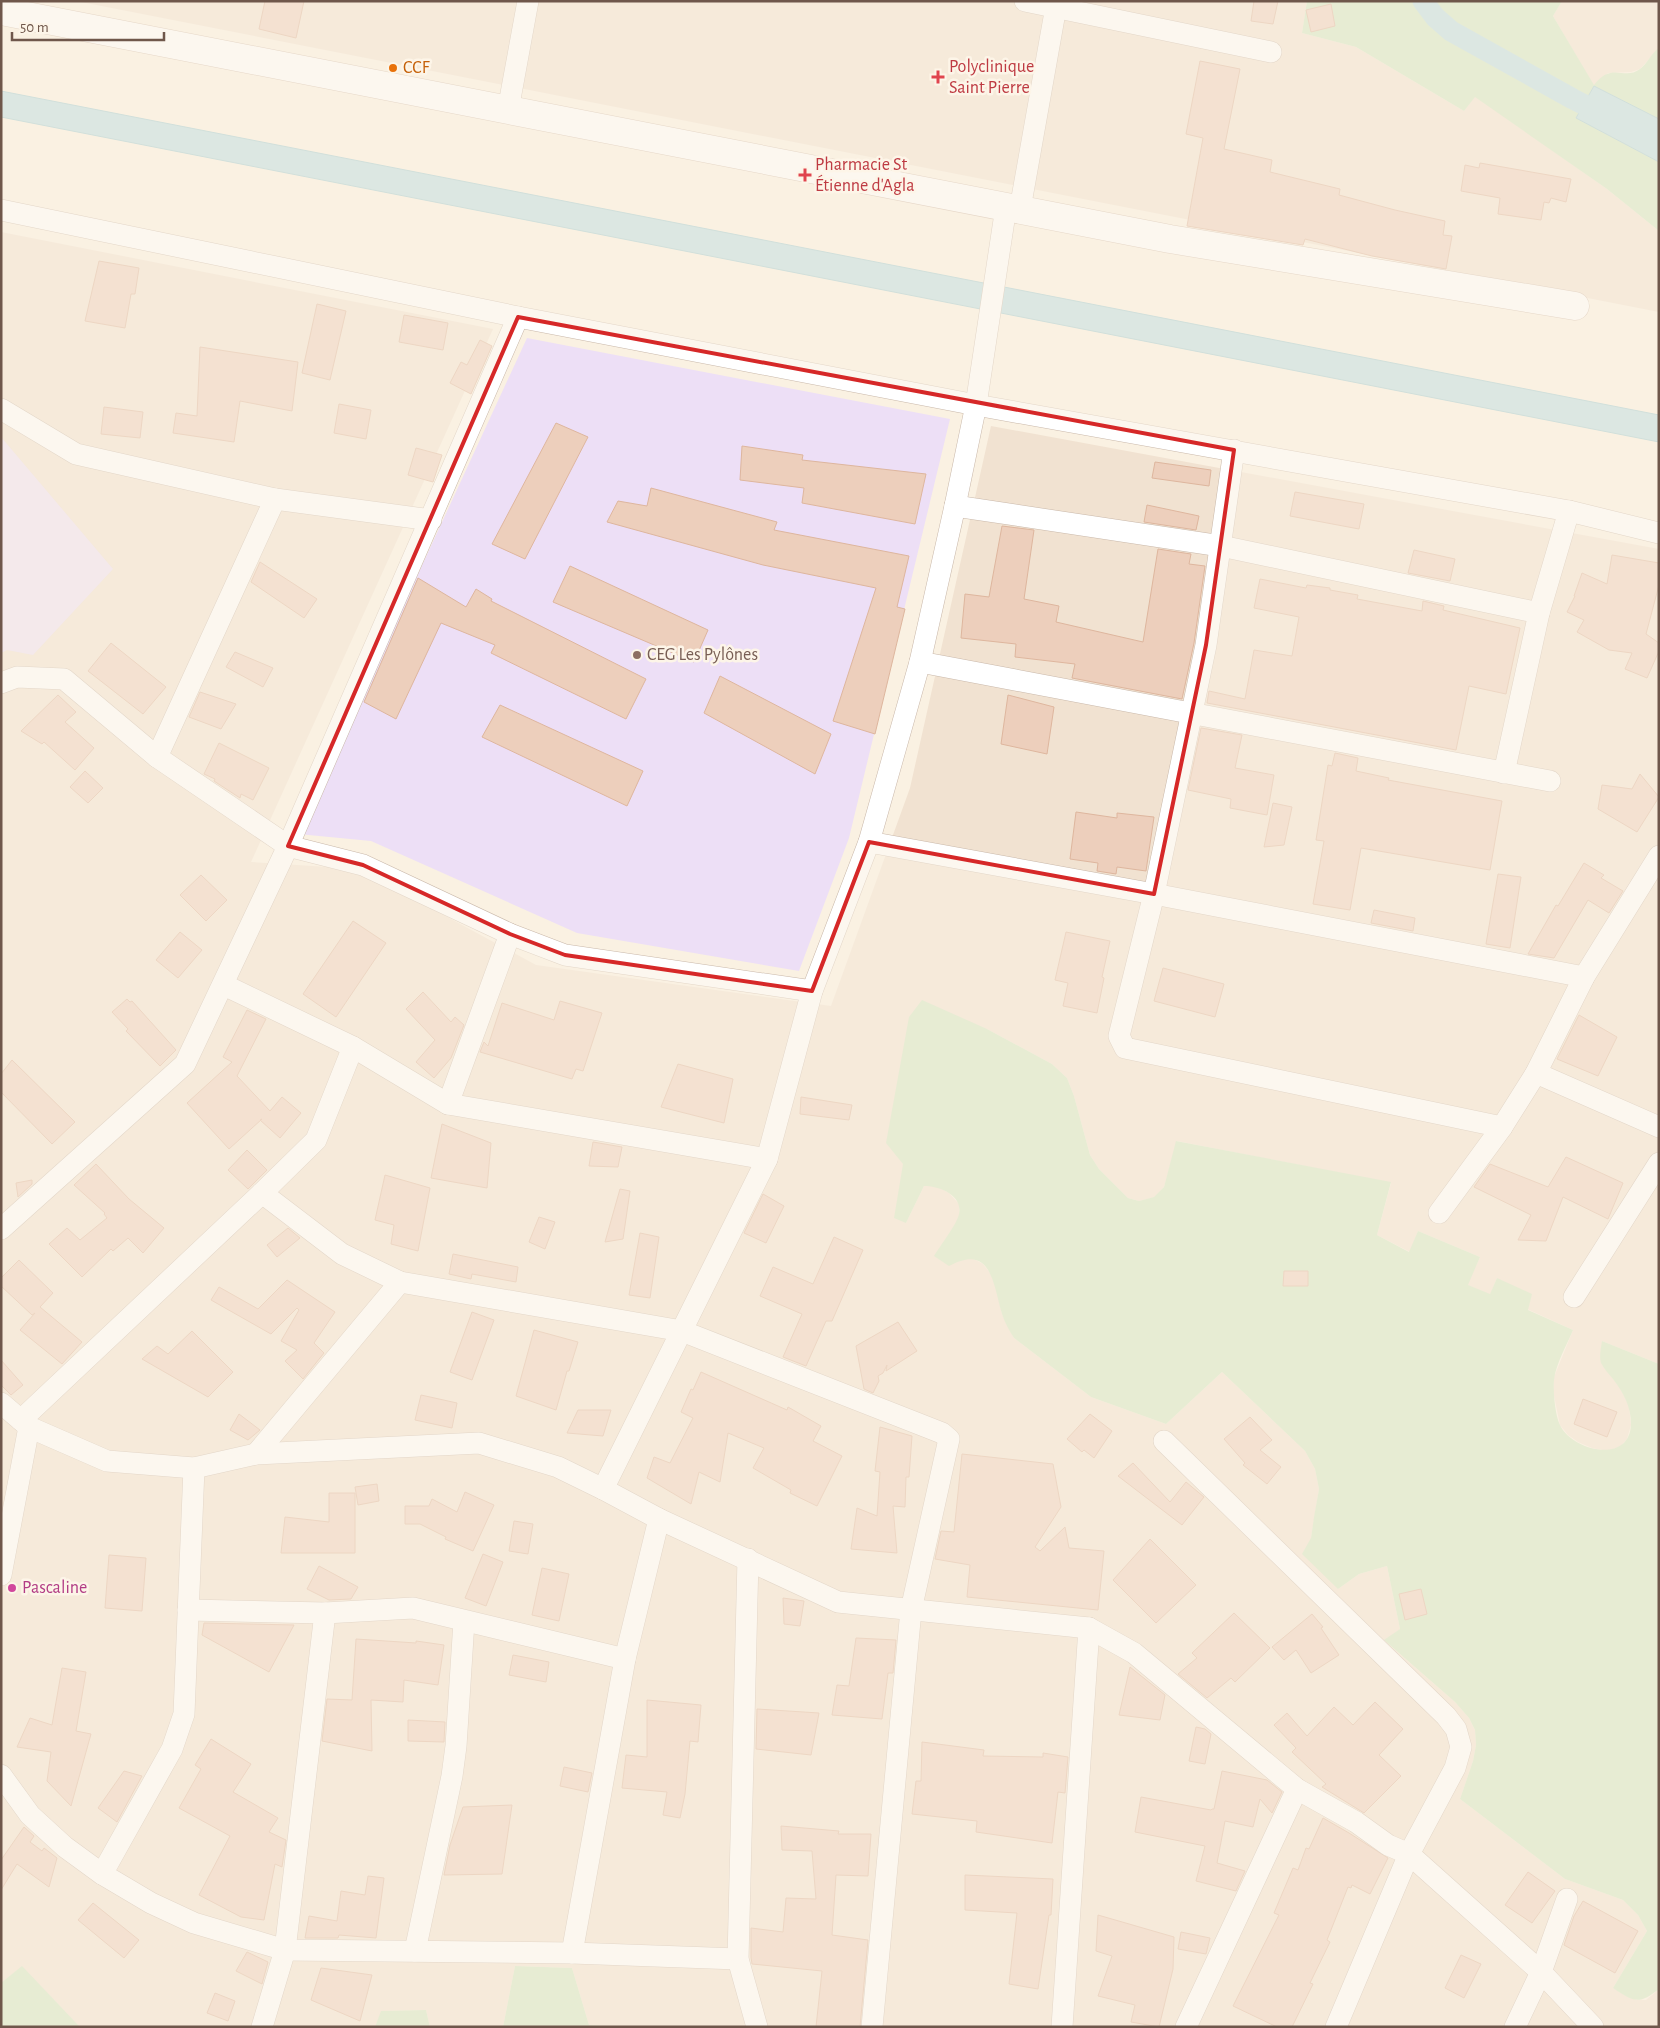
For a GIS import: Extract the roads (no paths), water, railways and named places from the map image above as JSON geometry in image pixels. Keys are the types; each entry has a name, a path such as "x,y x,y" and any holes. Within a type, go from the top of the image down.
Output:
{"street":[{"path":"508,110 528,1"},
{"path":"1025,1 1057,4 1271,52"},
{"path":"603,1489 767,1159 812,991 868,842 920,662 976,405 994,285 1013,208 1057,4"},
{"path":"1,11 1170,238 1575,306"},
{"path":"1,210 518,316 976,405 1569,511 1659,533"},
{"path":"1,1228 185,1064 224,985 288,846 518,316"},
{"path":"1,409 76,454 275,499 431,520"},
{"path":"1234,450 1206,645 1154,894 1119,1036 1125,1048 1502,1127"},
{"path":"157,757 275,499"},
{"path":"955,506 1221,546 1539,613"},
{"path":"1504,773 1539,613 1569,511"},
{"path":"920,662 1550,781"},
{"path":"1,683 17,677 64,679 157,757 288,846 363,865 510,934 565,955 812,991"},
{"path":"868,842 1154,894 1584,977"},
{"path":"1439,1212 1502,1127 1536,1073 1584,977 1659,856"},
{"path":"448,1104 510,934"},
{"path":"224,985 353,1047 448,1104 767,1159"},
{"path":"1,1575 25,1423 316,1140 353,1047"},
{"path":"1536,1073 1659,1127"},
{"path":"1574,1298 1659,1163"},
{"path":"262,1193 342,1254 400,1282 682,1331 942,1433 949,1439 911,1610 872,2027"},
{"path":"256,1454 400,1282"},
{"path":"1,1403 25,1423 107,1461 194,1468 256,1454 479,1443 558,1467 659,1519 838,1602 1089,1628 1134,1653 1297,1789 1356,1822 1388,1845 1409,1854 1541,1972 1593,2027"},
{"path":"1164,1441 1446,1716 1456,1729 1461,1747 1455,1768 1409,1854 1336,2027"},
{"path":"102,1874 172,1749 184,1714 194,1468"},
{"path":"572,1953 625,1659 659,1519"},
{"path":"748,1559 738,1959 757,2027"},
{"path":"188,1610 325,1613 413,1608 625,1659"},
{"path":"262,2027 285,1950 325,1613"},
{"path":"415,1951 452,1776 456,1746 464,1621"},
{"path":"1062,2027 1089,1628"},
{"path":"1,1775 30,1815 65,1847 102,1874 151,1903 194,1923 285,1950 572,1953 738,1959"},
{"path":"1186,2027 1297,1789"},
{"path":"1515,2027 1541,1972 1567,1899"}],"water":[{"path":"1594,86 1659,119 1659,162 1576,118"},
{"path":"1,91 1659,415 1659,442 1,117"}],"waterway":[{"path":"1423,1 1435,17 1451,31 1573,99 1659,143"}],"place":[{"name":"CCF","path":"393,68"},
{"name":"Polyclinique Saint Pierre","path":"938,77"},
{"name":"Pharmacie St Étienne d'Agla","path":"805,175"},
{"name":"CEG Les Pylônes","path":"637,655"},
{"name":"Pascaline","path":"12,1588"}]}
